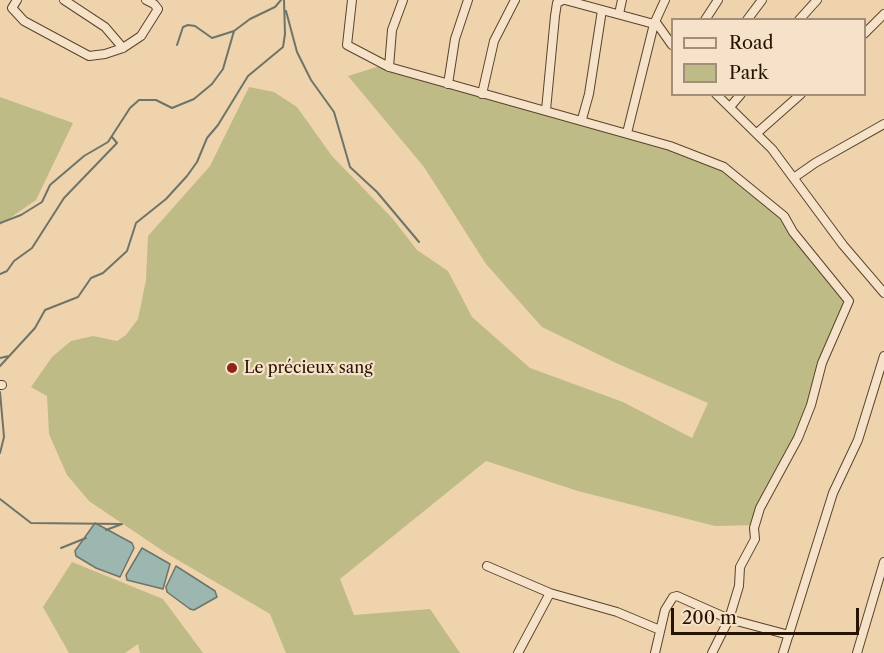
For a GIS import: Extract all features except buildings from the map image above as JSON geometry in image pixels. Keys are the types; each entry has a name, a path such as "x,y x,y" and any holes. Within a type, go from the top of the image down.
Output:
{"street":[{"path":"64,0 105,27 123,48"},
{"path":"15,4 28,24 89,56 123,48 141,36 152,22 158,9 146,0"},
{"path":"352,0 347,45 389,68 582,119 670,146 730,171 784,216 793,232 849,301 822,363 811,405 798,438 760,508 754,528 755,539 740,567 739,586 729,619 712,653"},
{"path":"389,68 392,30 403,0"},
{"path":"448,84 455,39 468,0"},
{"path":"482,94 494,41 515,0"},
{"path":"546,110 557,3 564,0 654,22 671,44"},
{"path":"619,14 622,0"},
{"path":"627,133 654,22 665,0"},
{"path":"706,18 718,0"},
{"path":"748,18 762,0"},
{"path":"801,18 817,0"},
{"path":"582,119 589,94 602,9"},
{"path":"866,32 884,14"},
{"path":"718,96 757,133 795,177 837,237 884,293"},
{"path":"730,107 739,96"},
{"path":"757,133 799,96"},
{"path":"795,177 823,158 884,124"},
{"path":"783,653 833,493 858,440 884,356"},
{"path":"857,653 884,562"},
{"path":"487,566 550,593 617,612 660,630"},
{"path":"518,653 550,593"},
{"path":"655,653 665,610 673,597 729,619 789,635"}],"green space":[{"path":"383,65 592,124 716,165 756,192 791,228 849,301 821,371 796,448 759,513 758,525 715,526 578,491 486,461 340,579 354,615 430,609 460,653 286,653 270,614 166,553 89,501 67,475 49,434 47,396 31,387 52,357 71,341 93,336 117,341 126,335 138,319 146,280 148,236 210,166 249,87 274,92 297,107 332,156 392,218 417,250 448,271 472,317 530,368 623,402 692,438 708,403 616,363 542,327 486,264 424,167 348,76"},
{"path":"0,97 73,123 36,200 0,225"},
{"path":"72,562 163,599 203,653 140,653 138,644 125,653 69,653 43,607"}],"water":[{"path":"95,523 132,543 134,548 120,577 96,568 76,556 75,551"},
{"path":"142,548 170,564 163,589 127,580 126,575"},
{"path":"176,566 215,591 217,597 194,610 167,592 166,587"}],"waterway":[{"path":"0,223 21,215 42,202 50,185 84,156 108,142 130,108 139,100 156,100 172,108 194,99 212,84 223,69 234,31 250,19 275,7 281,0"},
{"path":"0,366 35,328 45,310 78,297 91,278 103,273 127,251 136,223 166,199 187,176 197,162 207,138 218,125 248,76 283,47 284,0"},
{"path":"286,11 297,52 311,80 334,112 350,167 377,192 419,242"},
{"path":"177,45 183,27 188,25 195,26 212,38 234,31"},
{"path":"0,274 7,271 14,261 32,248 64,198 117,143 112,137"},
{"path":"0,358 9,356"},
{"path":"0,392 4,437 0,453"},
{"path":"0,499 31,523 122,524 106,530"},
{"path":"61,548 86,538"}],"place":[{"name":"Le précieux sang","path":"232,368"}]}
